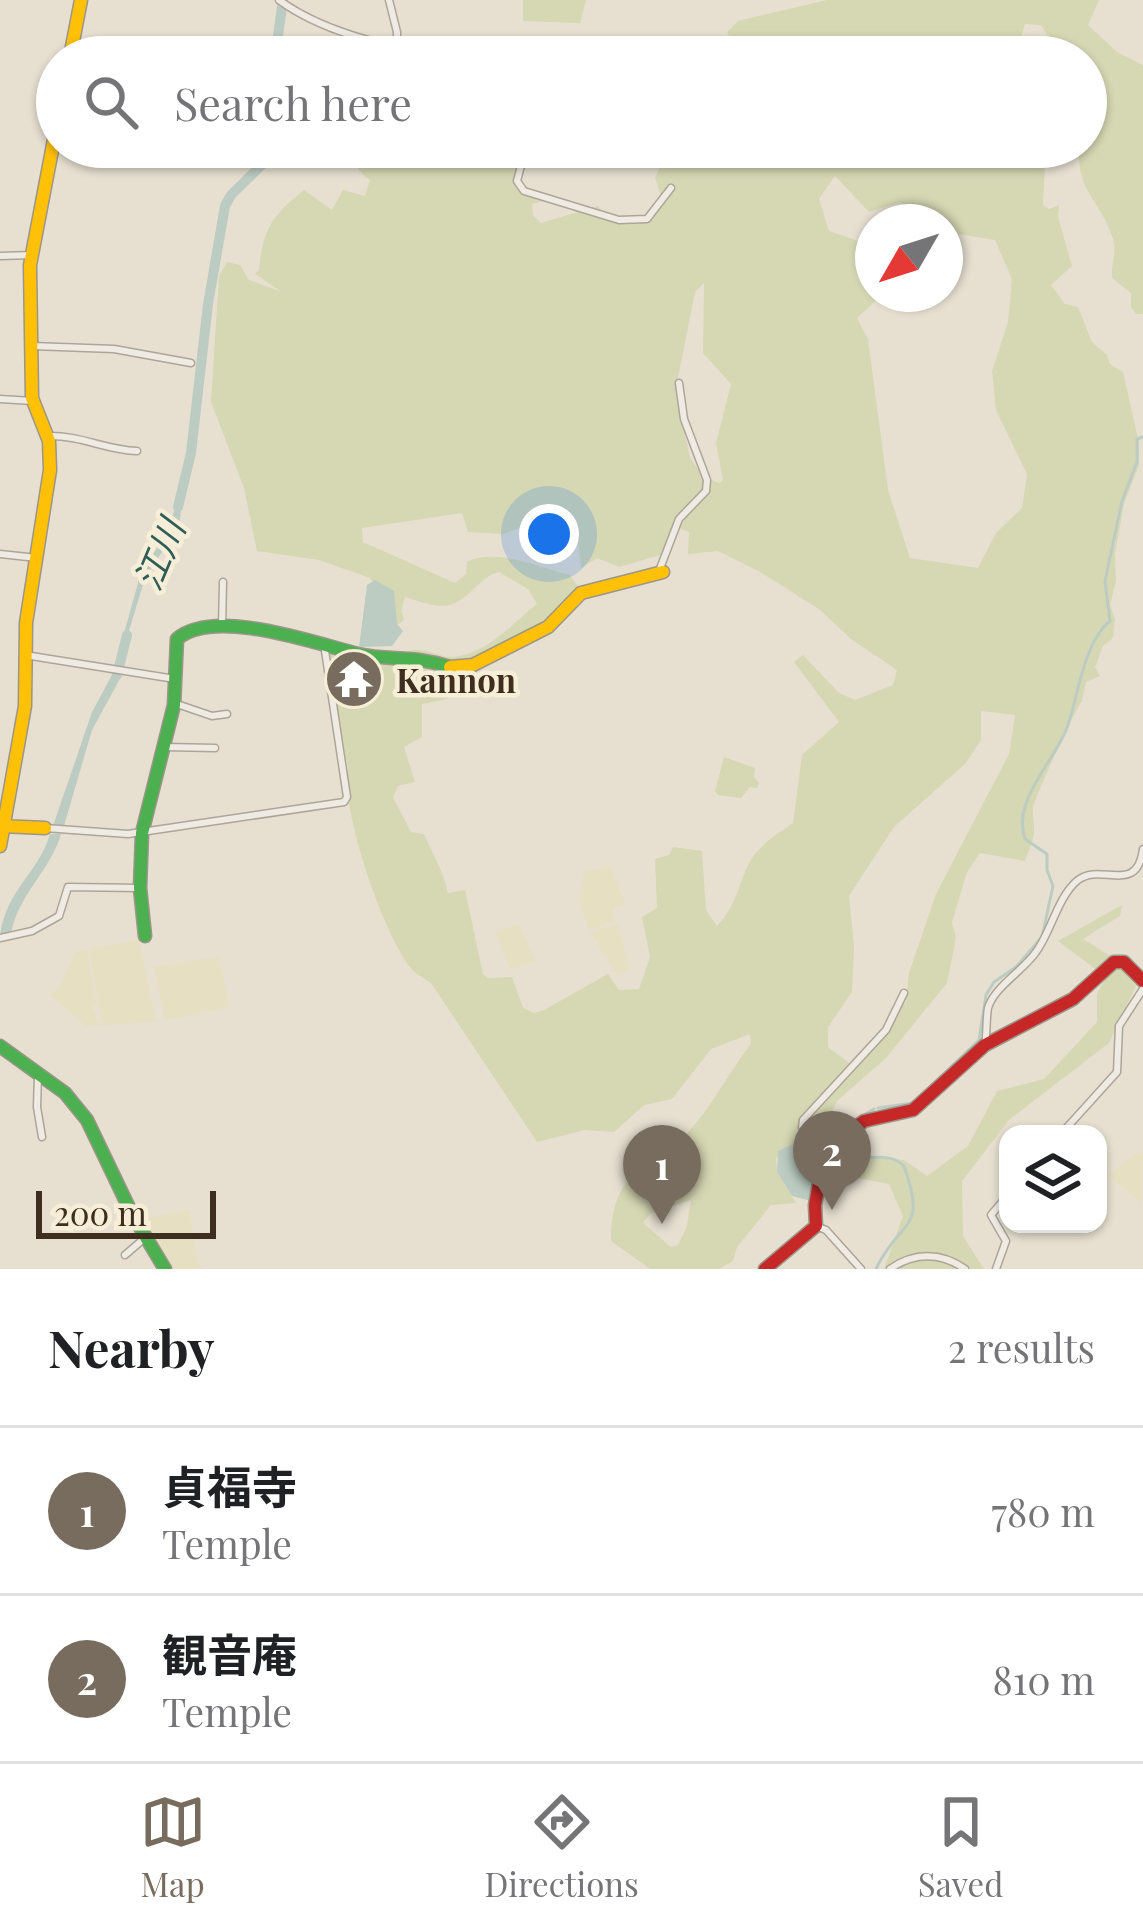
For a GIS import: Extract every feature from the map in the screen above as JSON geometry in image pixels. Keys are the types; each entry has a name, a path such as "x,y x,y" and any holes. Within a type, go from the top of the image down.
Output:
{"street":[{"path":"74,36 81,0"},
{"path":"279,0 323,25 360,36"},
{"path":"389,0 398,36"},
{"path":"0,846 25,706 26,623 50,470 47,436 33,401 32,346 32,255 49,168"},
{"path":"520,168 517,181 524,191 619,220 647,219 671,188"},
{"path":"0,256 32,255"},
{"path":"32,346 113,349 191,363"},
{"path":"145,936 140,888 142,832 174,703 177,639 196,626 297,635 363,655 411,655 448,668 463,668 548,627 581,593 661,572 680,519 706,491 707,480 683,419 680,383"},
{"path":"0,399 33,401"},
{"path":"47,436 82,437 108,449 137,451"},
{"path":"0,554 37,558"},
{"path":"222,628 223,582"},
{"path":"2,826 142,832 344,802 325,644"},
{"path":"25,655 175,679"},
{"path":"174,703 212,716 227,714"},
{"path":"164,746 215,748"},
{"path":"985,1045 988,1007 1036,953 1075,883 1089,874 1118,877 1131,873 1142,860 1143,849"},
{"path":"0,938 59,916 68,887 140,888"},
{"path":"816,1226 814,1205 827,1148 864,1121 913,1110 985,1045 1073,999 1114,962 1124,962 1143,985 1119,1026 1117,1072 1069,1125"},
{"path":"827,1148 802,1127 803,1120 886,1030 904,993"},
{"path":"0,1046 65,1094 97,1135 131,1214 165,1269"},
{"path":"38,1072 42,1137"},
{"path":"764,1269 816,1226"},
{"path":"816,1226 826,1230 861,1269"},
{"path":"996,1269 1006,1241 1002,1233"},
{"path":"125,1255 146,1238"},
{"path":"890,1269 922,1256 950,1259 965,1269"}],"shaded area":[{"path":"611,866 625,904 613,909 615,921 589,930 579,901 584,872"},
{"path":"519,924 536,961 510,970 495,931"},
{"path":"618,924 629,970 617,975 590,932"},
{"path":"139,940 156,1022 102,1025 89,949"},
{"path":"87,950 96,1003 92,1006 100,1025 86,1026 50,995 61,984 76,951"},
{"path":"219,957 229,1007 165,1020 154,967"},
{"path":"1134,1154 1143,1154 1141,1203 1108,1175"},
{"path":"189,1209 203,1269 173,1269 140,1220"}],"green space":[{"path":"523,0 586,0 580,23 523,21"},
{"path":"827,0 1099,0 1088,25 1100,36 1048,36 1041,25 1025,24 1021,36 729,36 727,32 738,21"},
{"path":"1107,43 1143,65 1143,314 1136,314 1131,293 1112,278 1113,239 1080,168 1107,168"},
{"path":"358,168 517,168 521,190 543,201 532,204 533,215 541,223 598,206 613,220 630,223 664,205 655,178 660,168 1045,168 1043,205 1049,209 1059,205 1072,266 1051,285 1065,304 1078,307 1092,342 1123,372 1139,443 1139,465 1124,504 1115,553 1116,581 1110,605 1115,619 1113,638 1103,646 1095,667 1100,676 1086,682 1082,701 1037,796 1025,861 980,853 967,872 952,922 956,938 947,983 886,1058 837,1101 832,1112 838,1121 832,1127 816,1116 800,1133 799,1142 776,1158 777,1172 796,1203 771,1205 737,1247 733,1261 719,1269 650,1269 611,1241 613,1214 628,1181 681,1139 703,1114 751,1044 750,1034 711,1049 672,1099 644,1105 614,1132 585,1130 537,1142 431,983 411,969 361,855 350,808 347,763 332,706 331,649 465,655 488,644 537,604 528,589 499,572 452,604 434,605 405,597 404,620 396,626 370,578 319,560 257,551 244,488 211,402 219,276 227,262 240,265 249,280 282,292 255,274 271,224 304,190 332,210 343,190 365,196 370,180","holes":["835,176 861,204 963,204 963,235 995,240 1012,279 1008,322 992,371 996,410 1027,474 1022,508 996,533 978,568 910,558 888,490 868,339 857,318 864,312 855,312 855,240 829,231 819,199","704,283 703,353 731,384 716,443 723,480 719,483 703,476 690,458 676,388 695,292","462,513 468,532 503,534 527,525 561,541 578,539 581,568 597,558 619,567 670,552 679,528 689,532 688,554 718,551 760,572 819,609 851,639 897,670 893,685 855,700 839,693 803,655 794,662 839,722 802,755 793,823 754,855 717,926 706,910 702,851 673,847 669,855 655,859 657,908 642,917 650,957 639,989 619,990 608,974 544,1010 534,1013 523,1008 512,977 483,974 465,890 448,893 424,834 411,832 393,797 398,786 415,782 404,747 422,737 422,704 447,699 458,683 477,672 477,661 490,664 501,659 499,655 563,620 581,591 570,575 491,557 467,562 466,574 455,583 363,542 362,528","981,711 1015,715 1009,754 936,894 909,973 906,1002 849,1063 828,1047 828,1027 852,992 849,896 894,827 965,764 981,740","691,1200 678,1245 671,1247 643,1223 650,1214"]},
{"path":"724,757 755,768 757,788 750,787 741,798 718,795"},
{"path":"1122,905 1120,916 1083,939 1112,957 1136,986 1109,1043 1005,1125 999,1125 999,1133 962,1181 963,1236 984,1269 884,1269 903,1216 889,1184 858,1178 850,1168 850,1153 904,1160 927,1176 968,1146 997,1091 1044,1079 1097,1022 1097,994 1106,977 1058,941"}],"water":[{"path":"183,496 179,526 145,578 125,644 141,572 167,533"},
{"path":"375,580 394,591 397,624 403,631 392,646 359,647 367,585"},
{"path":"113,673 122,675 92,730 64,826 53,826 92,712"},
{"path":"50,834 61,834 56,848 20,907 11,934 0,935 9,905"},
{"path":"800,1136 821,1155 811,1201 792,1196 777,1172 778,1151 798,1142"}],"waterway":[{"name":"江川","path":"278,36 283,0"},
{"name":"江川","path":"178,507 191,453 225,206 259,168"},
{"path":"878,1108 913,1103 979,1040 986,995 1042,937 1053,886 1047,854 1025,839 1024,810 1068,725 1094,641 1110,621 1105,581 1122,501 1137,462 1137,439 1143,437"},
{"name":"江川","path":"117,675 127,635"},
{"path":"834,1132 874,1109"},
{"path":"828,1148 845,1158 886,1158 904,1166 912,1215 876,1269"}],"traffic: fast":[{"path":"145,936 140,888 142,833 174,705 177,639 194,630 239,627 358,654 450,667"},
{"path":"0,1046 65,1093 87,1120 132,1214 165,1269"}],"traffic: slow":[{"path":"74,36 81,0"},
{"path":"0,846 25,706 26,623 50,470 49,441 32,398 30,265 49,168"},
{"path":"450,667 473,665 548,627 581,593 663,572"},
{"path":"1,826 45,828"}],"traffic: jam":[{"path":"765,1269 816,1226 825,1150 864,1121 913,1110 985,1045 1073,999 1114,962 1124,962 1143,981"}],"place":[{"name":"Kannon","path":"354,679"},
{"name":"観音庵","path":"832,1210"},
{"name":"貞福寺","path":"662,1224"}]}
